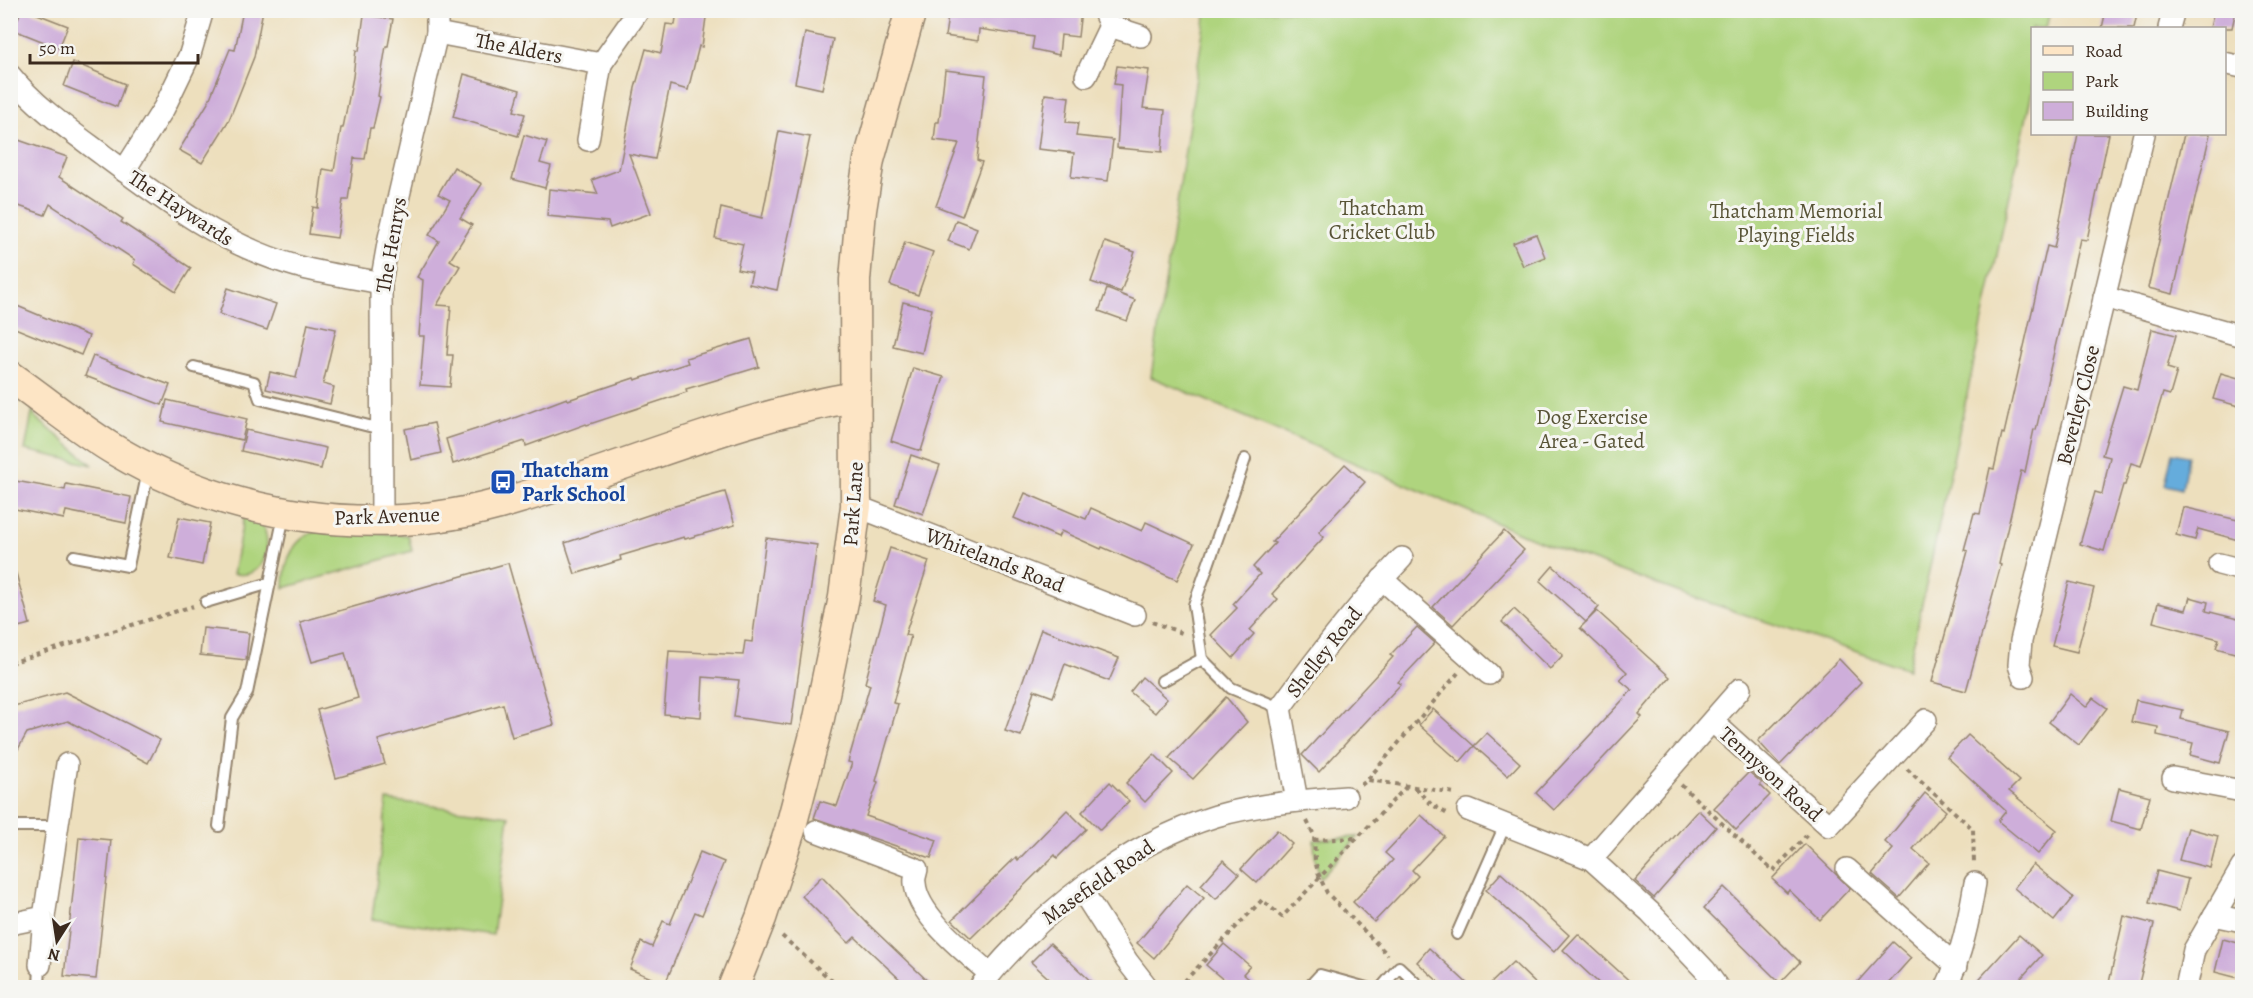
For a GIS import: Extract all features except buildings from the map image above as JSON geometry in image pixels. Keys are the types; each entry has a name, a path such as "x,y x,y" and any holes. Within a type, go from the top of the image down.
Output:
{"street":[{"path":"124,171 164,108 190,54 203,10"},
{"name":"The Henrys","path":"382,520 381,283 389,238 437,33 437,10"},
{"path":"588,140 601,64 639,10"},
{"name":"Park Lane","path":"733,987 761,918 790,830 818,723 844,597 856,506 855,280 861,210 869,160 911,10"},
{"path":"2169,27 2174,10"},
{"path":"1086,76 1107,18 1141,36"},
{"name":"The Alders","path":"437,33 601,64"},
{"path":"2226,63 2242,67"},
{"name":"The Haywards","path":"10,75 59,122 124,171 182,213 236,244 297,267 381,283"},
{"name":"Beverley Close","path":"2023,678 2019,665 2021,641 2144,135"},
{"path":"2104,297 2242,336"},
{"name":"Park Avenue","path":"10,375 116,451 189,486 241,504 285,514 382,520 435,517 498,504 779,413 855,397"},
{"name":"Whitelands Road","path":"856,506 1135,615"},
{"name":"Shelley Road","path":"1297,801 1280,708 1306,671 1402,558"},
{"path":"2219,564 2242,570"},
{"path":"1382,579 1489,674"},
{"name":"Tennyson Road","path":"1591,860 1740,690"},
{"name":"Tennyson Road","path":"1713,722 1829,826 1926,720"},
{"path":"40,965 44,917 67,764"},
{"path":"2173,778 2242,791"},
{"name":"Masefield Road","path":"985,981 1037,925 1081,889 1129,856 1161,838 1189,825 1245,809 1297,801 1346,797"},
{"path":"1463,814 1505,825 1591,860 1650,912 1718,987"},
{"path":"816,831 917,869 915,882 923,906 985,981"},
{"path":"2186,987 2194,950 2242,867"},
{"path":"1847,869 1956,966"},
{"path":"1946,987 1956,966 1969,921 1975,883"},
{"path":"1081,889 1127,961 1148,987"},
{"path":"2214,915 2242,921"},
{"path":"10,924 44,917"}],"lane":[{"path":"194,367 254,382 260,399 381,429"},
{"path":"1245,459 1194,606 1202,659 1231,688 1280,708"},
{"path":"74,556 128,566 148,468"},
{"path":"219,826 232,718 247,693 285,514"},
{"path":"206,602 270,583"},
{"path":"1162,681 1202,659"},
{"path":"10,825 58,826"},
{"path":"1457,934 1505,825"},
{"path":"39,987 40,965"},
{"path":"1381,987 1399,967 1421,987"},
{"path":"1308,987 1320,975 1367,987"}],"path":[{"path":"10,663 206,602"},
{"path":"1135,615 1199,639"},
{"path":"1346,797 1368,780 1471,658"},
{"path":"1892,756 1973,829 1975,883"},
{"path":"1668,773 1773,871 1822,819"},
{"path":"1368,780 1471,795 1463,814 1439,810 1415,788"},
{"path":"1178,987 1262,900 1282,917 1406,787"},
{"path":"1297,801 1314,835 1315,859 1327,893 1399,967"},
{"path":"1314,840 1358,837"},
{"path":"761,918 840,987"}],"green space":[{"path":"11,11 21,12 11,45"},
{"path":"1206,11 2050,11 2046,27 2031,27 2031,97 1908,669 1686,595 1534,539 1151,377"},
{"path":"33,408 35,417 93,465 25,450"},
{"path":"244,515 258,518 265,532 267,549 261,564 255,570 245,574 233,574"},
{"path":"325,530 408,535 412,551 284,588 286,567 293,549 306,536"},
{"path":"387,800 509,816 493,935 372,919"},
{"path":"1358,837 1320,878 1315,859 1314,840"}],"water":[{"path":"2172,453 2188,456 2182,489 2165,485"}],"place":[{"name":"Thatcham Park School","path":"503,482"}],"park label":[{"name":"Thatcham Cricket Club","path":"1382,220"},
{"name":"Thatcham Memorial Playing Fields","path":"1796,223"},
{"name":"Dog Exercise Area - Gated","path":"1592,429"}]}
